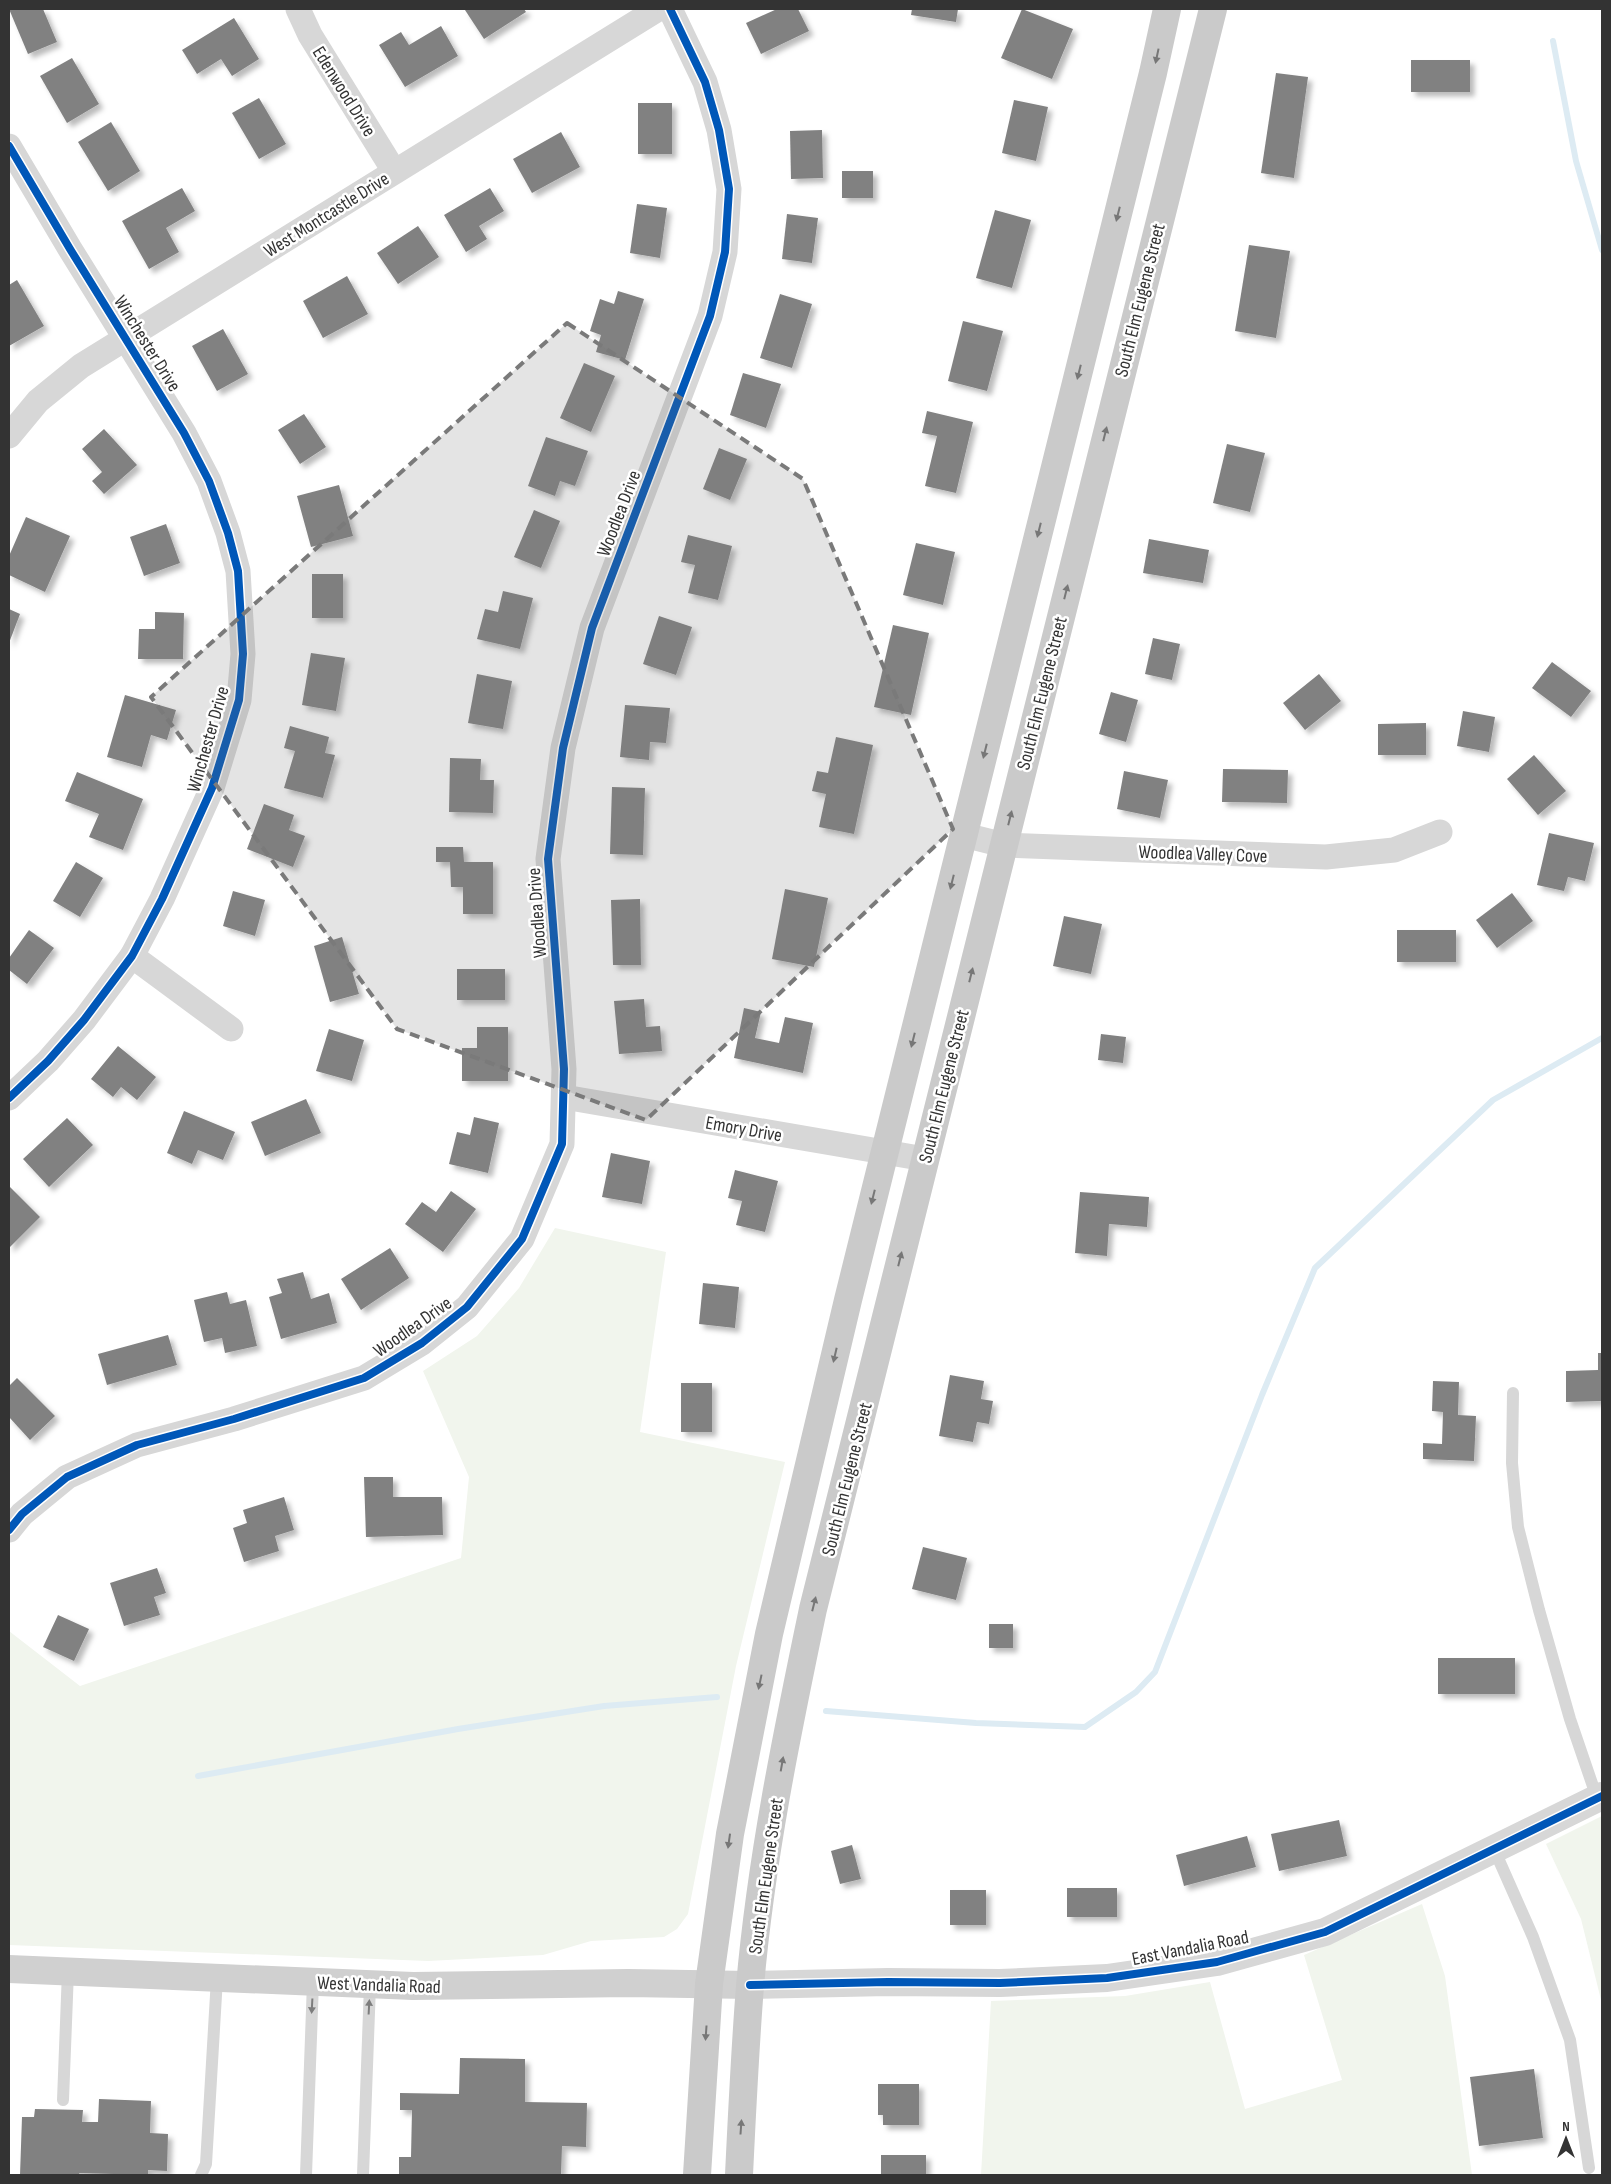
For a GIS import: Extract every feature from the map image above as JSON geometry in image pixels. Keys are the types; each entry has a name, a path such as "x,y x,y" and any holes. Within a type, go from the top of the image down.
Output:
{"main road":[{"name":"South Elm Eugene Street","path":"697,2175 709,1984 730,1834 769,1634 884,1152 1153,73 1167,9"},
{"name":"South Elm Eugene Street","path":"739,2175 750,1985 765,1864 790,1718 816,1600 925,1158 1213,9"},
{"name":"West Vandalia Road","path":"9,1969 413,1986 628,1983 750,1985"}],"street":[{"name":"Edenwood Drive","path":"298,9 310,35 394,171"},
{"name":"West Montcastle Drive","path":"9,436 38,401 81,366 127,340 394,171 658,9"},
{"name":"Woodlea Drive","path":"13,1514 67,1477 137,1445 234,1419 364,1378 422,1343 467,1308 522,1239 562,1144 564,1069 548,859 563,748 592,628 710,316 725,252 729,189 719,130 705,82 670,9"},
{"name":"Winchester Drive","path":"9,146 184,433 209,481 228,533 238,571 243,654 239,700 212,788 162,899 132,956 84,1020 48,1061 9,1098"},
{"name":"Woodlea Valley Cove","path":"964,835 1004,845 1326,857 1394,850 1440,832"},
{"path":"132,956 231,1030"},
{"name":"Emory Drive","path":"564,1097 925,1158"},
{"name":"East Vandalia Road","path":"750,1985 888,1982 1000,1983 1088,1979 1217,1962 1325,1932 1600,1797"}],"lane":[{"path":"1513,1393 1512,1463 1518,1527 1570,1719 1600,1797"},
{"path":"1494,1849 1533,1937 1570,2040 1589,2168"},
{"path":"63,2100 68,1971"},
{"path":"201,2175 206,2164 217,1978"},
{"path":"306,2175 313,1982"},
{"path":"363,2175 370,1985"}],"highlighted area":[{"path":"567,323 803,479 953,829 646,1120 397,1029 151,697"}],"shaded area":[{"path":"555,1228 666,1252 640,1432 785,1462 736,1666 688,1914 677,1929 664,1937 591,1941 543,1955 428,1961 9,1945 9,1631 80,1686 461,1558 469,1477 423,1371 477,1336 519,1288"},
{"path":"1602,1816 1602,2004 1581,1919 1546,1844"},
{"path":"1422,1904 1445,1976 1472,2175 981,2175 991,2001 1125,1996 1210,1982 1245,2109 1342,2080 1304,1955"}],"building":[{"path":"9,9 43,9 57,42 28,54"},
{"path":"524,9 526,12 484,39 465,10"},
{"path":"777,9 798,9 809,31 761,54 746,23"},
{"path":"912,9 958,9 956,22 911,15"},
{"path":"1022,9 1073,29 1052,79 1001,58"},
{"path":"234,18 259,59 232,76 221,59 197,74 182,50"},
{"path":"441,26 458,56 405,87 379,45 401,32 409,45"},
{"path":"72,58 99,104 67,123 40,76"},
{"path":"1411,60 1470,60 1470,92 1411,92"},
{"path":"1276,73 1308,77 1294,178 1261,173"},
{"path":"259,98 286,144 259,159 232,113"},
{"path":"1014,100 1048,107 1036,161 1002,153"},
{"path":"638,103 672,103 672,154 638,154"},
{"path":"111,122 140,171 108,191 78,142"},
{"path":"822,130 823,178 791,179 790,131"},
{"path":"561,132 580,167 532,193 513,159"},
{"path":"842,171 873,171 873,198 842,198"},
{"path":"182,188 195,211 166,228 179,252 149,269 122,221"},
{"path":"490,188 504,211 479,226 487,239 466,252 444,215"},
{"path":"637,204 667,208 660,258 630,253"},
{"path":"995,210 1031,220 1012,288 976,278"},
{"path":"787,214 818,218 812,263 782,259"},
{"path":"418,226 439,257 398,284 377,253"},
{"path":"1249,245 1290,251 1276,338 1235,331"},
{"path":"347,276 368,314 323,338 303,301"},
{"path":"17,280 44,326 9,346 9,285"},
{"path":"618,291 644,299 625,360 596,352 601,335 590,331 600,299 614,304"},
{"path":"780,294 812,304 792,368 760,358"},
{"path":"963,321 1003,331 987,391 948,381"},
{"path":"223,329 248,374 217,391 192,346"},
{"path":"584,363 615,376 591,432 560,418"},
{"path":"743,373 781,384 766,428 730,415"},
{"path":"927,411 973,422 956,493 925,486 937,436 922,433"},
{"path":"304,414 326,447 300,464 278,430"},
{"path":"104,429 137,465 104,494 92,481 102,472 82,449"},
{"path":"546,437 588,451 575,486 560,481 555,496 528,486"},
{"path":"1227,444 1265,453 1250,512 1213,503"},
{"path":"719,448 747,459 730,500 703,489"},
{"path":"339,485 353,536 311,547 297,496"},
{"path":"534,510 560,521 541,568 514,557"},
{"path":"26,517 70,536 45,592 9,575 9,556"},
{"path":"166,524 180,563 144,576 130,537"},
{"path":"688,535 732,546 718,600 688,593 695,565 681,562"},
{"path":"1149,539 1209,550 1203,583 1143,573"},
{"path":"916,543 955,552 943,605 903,595"},
{"path":"312,574 343,574 343,618 312,618"},
{"path":"503,591 533,598 520,649 477,639 485,609 498,612"},
{"path":"9,609 20,614 9,643"},
{"path":"155,612 184,613 183,659 138,659 139,629 155,629"},
{"path":"659,616 692,627 676,675 643,664"},
{"path":"893,625 929,633 911,715 874,707"},
{"path":"1153,638 1180,644 1172,680 1145,674"},
{"path":"311,653 345,658 336,711 302,705"},
{"path":"1552,662 1591,691 1571,717 1532,688"},
{"path":"477,674 512,681 503,729 468,723"},
{"path":"1319,674 1341,701 1305,730 1283,703"},
{"path":"1111,692 1138,700 1126,742 1099,734"},
{"path":"125,695 176,710 167,740 151,735 142,767 107,757"},
{"path":"625,705 670,708 666,743 650,742 649,760 620,757"},
{"path":"1463,711 1495,717 1489,752 1457,746"},
{"path":"1426,723 1426,755 1378,755 1378,724"},
{"path":"290,726 329,737 325,753 335,755 323,798 284,788 295,751 284,748"},
{"path":"836,737 873,745 854,834 819,827 826,794 812,791 817,771 828,773"},
{"path":"1534,755 1566,791 1538,815 1507,779"},
{"path":"450,758 481,759 480,780 494,780 493,813 449,812"},
{"path":"1223,769 1288,770 1287,803 1222,802"},
{"path":"1124,771 1168,780 1160,818 1117,809"},
{"path":"77,772 143,799 123,850 89,837 99,814 65,801"},
{"path":"612,787 645,788 643,855 610,854"},
{"path":"264,804 294,815 289,830 305,836 293,867 247,849"},
{"path":"1549,833 1594,843 1585,881 1568,877 1564,891 1537,885"},
{"path":"436,847 463,847 464,862 493,862 493,914 463,914 463,887 451,887 450,862 436,862"},
{"path":"76,862 103,878 80,917 53,901"},
{"path":"785,889 828,898 814,967 772,959"},
{"path":"233,891 265,900 255,936 223,926"},
{"path":"1512,893 1533,921 1497,948 1476,920"},
{"path":"640,899 641,965 613,965 611,900"},
{"path":"1064,916 1102,924 1091,974 1053,966"},
{"path":"29,930 54,948 27,984 9,970 9,958"},
{"path":"1397,930 1456,930 1456,962 1397,962"},
{"path":"342,937 359,994 330,1002 314,946"},
{"path":"457,969 505,969 505,1000 457,1000"},
{"path":"644,999 646,1027 660,1026 662,1051 619,1054 614,1001"},
{"path":"744,1008 761,1012 755,1038 779,1043 785,1017 813,1023 803,1073 734,1058"},
{"path":"477,1027 508,1027 508,1081 462,1081 462,1048 477,1048"},
{"path":"329,1029 364,1040 352,1081 316,1071"},
{"path":"1101,1034 1126,1037 1123,1063 1098,1060"},
{"path":"118,1046 156,1077 137,1100 121,1087 113,1097 91,1079"},
{"path":"306,1099 321,1133 265,1156 251,1122"},
{"path":"184,1111 235,1132 223,1160 198,1150 192,1164 167,1153"},
{"path":"474,1117 499,1123 488,1173 449,1164 457,1132 470,1135"},
{"path":"67,1118 93,1145 49,1187 23,1159"},
{"path":"611,1153 650,1161 642,1204 602,1197"},
{"path":"735,1170 778,1181 765,1232 736,1225 742,1201 728,1198"},
{"path":"9,1186 40,1217 9,1248"},
{"path":"451,1191 476,1209 443,1252 405,1224 422,1202 436,1212"},
{"path":"1080,1192 1149,1197 1147,1227 1109,1224 1107,1256 1075,1253"},
{"path":"390,1248 409,1278 361,1310 341,1279"},
{"path":"303,1272 311,1299 329,1293 337,1323 281,1339 269,1297 282,1293 277,1279"},
{"path":"703,1283 739,1287 735,1328 699,1324"},
{"path":"227,1292 230,1304 246,1300 257,1346 225,1353 222,1338 204,1342 194,1300"},
{"path":"168,1335 177,1365 107,1385 98,1354"},
{"path":"1598,1353 1602,1353 1602,1401 1566,1402 1566,1371 1598,1370"},
{"path":"950,1375 984,1381 981,1399 993,1401 989,1424 977,1422 973,1442 939,1436"},
{"path":"17,1378 55,1416 30,1440 9,1417 9,1386"},
{"path":"1433,1381 1459,1382 1458,1415 1476,1416 1474,1461 1423,1459 1423,1443 1442,1444 1443,1412 1432,1411"},
{"path":"681,1383 712,1383 712,1432 681,1432"},
{"path":"364,1477 393,1477 393,1497 442,1497 443,1535 366,1537"},
{"path":"284,1497 294,1530 275,1536 279,1551 244,1562 233,1528 247,1523 243,1510"},
{"path":"923,1547 967,1558 956,1600 912,1589"},
{"path":"157,1568 166,1593 154,1597 160,1615 124,1626 110,1583"},
{"path":"58,1615 89,1629 74,1661 43,1647"},
{"path":"989,1624 1013,1624 1013,1648 989,1648"},
{"path":"1438,1658 1515,1658 1515,1694 1438,1694"},
{"path":"1339,1820 1347,1856 1279,1871 1271,1834"},
{"path":"1247,1836 1256,1867 1184,1886 1176,1855"},
{"path":"852,1845 861,1879 840,1884 831,1851"},
{"path":"1067,1888 1117,1888 1117,1917 1067,1917"},
{"path":"950,1890 986,1890 986,1925 950,1925"},
{"path":"460,2058 525,2059 525,2102 587,2103 586,2147 562,2146 561,2175 399,2175 399,2157 411,2157 412,2110 400,2110 400,2093 459,2094"},
{"path":"1534,2069 1543,2138 1479,2146 1470,2077"},
{"path":"878,2084 919,2084 919,2125 883,2125 883,2115 878,2115"},
{"path":"99,2099 151,2101 150,2133 168,2134 167,2171 148,2170 148,2175 79,2173 79,2175 20,2175 22,2117 34,2117 35,2109 83,2110 82,2122 98,2122"},
{"path":"881,2155 926,2155 926,2175 881,2175"}],"waterway":[{"path":"1553,41 1576,161 1602,250"},
{"path":"826,1711 976,1723 1085,1727 1136,1692 1155,1672 1262,1395 1315,1268 1493,1100 1602,1038"},
{"path":"198,1776 458,1729 604,1706 717,1697"}],"cycle path":[{"path":"9,1530 22,1514 67,1477 137,1445 234,1419 364,1378 422,1343 467,1307 522,1239 562,1144 564,1069 548,859 563,748 592,628 710,316 725,252 729,189 719,130 705,82 670,9"},
{"path":"9,146 70,249 184,433 209,481 228,533 238,571 243,654 239,700 212,788 162,899 132,956 84,1020 48,1061 9,1098"},
{"path":"750,1985 888,1982 1000,1983 1107,1978 1217,1962 1325,1932 1602,1796"}]}
